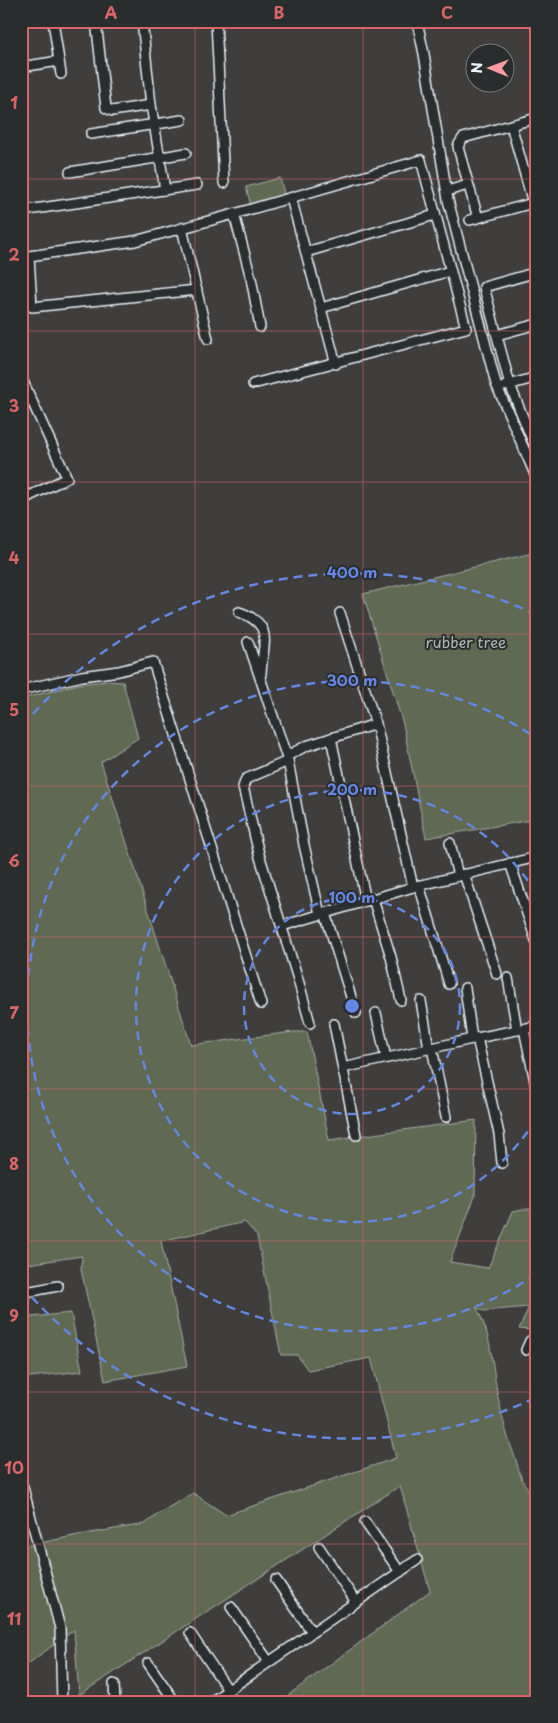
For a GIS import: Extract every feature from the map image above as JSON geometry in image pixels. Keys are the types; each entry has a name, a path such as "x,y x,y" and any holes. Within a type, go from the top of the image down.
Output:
{"street":[{"path":"53,21 61,74"},
{"path":"96,21 106,108 112,112 151,105"},
{"path":"142,21 151,105 165,190"},
{"path":"216,21 224,183"},
{"path":"416,21 424,54 447,191 498,388 537,479"},
{"path":"21,67 59,61"},
{"path":"511,125 535,202 474,219 468,184 459,152 460,142 463,138 511,125 537,118"},
{"path":"91,134 182,120"},
{"path":"70,172 186,153"},
{"path":"197,290 32,307 29,256 135,240 234,214 421,160 466,328 336,364 253,384"},
{"path":"447,191 468,184"},
{"path":"21,211 197,185"},
{"path":"291,198 336,364"},
{"path":"234,214 251,278 260,328"},
{"path":"306,252 435,215"},
{"path":"182,228 208,339"},
{"path":"321,308 450,270"},
{"path":"537,272 484,287 510,385 533,429 537,452"},
{"path":"497,335 537,324"},
{"path":"21,377 68,478 24,499 21,485"},
{"path":"498,388 537,377"},
{"path":"240,612 253,617 262,627 264,643 260,680"},
{"path":"340,613 376,724 416,886 449,984"},
{"path":"248,642 288,759 304,845 323,913 356,1013"},
{"path":"21,690 82,676 119,671 153,662 261,1004"},
{"path":"310,1023 259,854 243,785 246,779 288,759 306,746 376,724"},
{"path":"331,738 369,900 391,957 402,1000"},
{"path":"450,843 497,974"},
{"path":"282,926 416,886 537,857"},
{"path":"510,863 537,942"},
{"path":"508,978 537,1091"},
{"path":"465,988 475,1038 499,1134 502,1163"},
{"path":"421,1001 446,1117"},
{"path":"376,1013 386,1058"},
{"path":"334,1024 356,1135"},
{"path":"343,1068 537,1026"},
{"path":"21,1293 58,1286"},
{"path":"526,1350 530,1341 537,1338"},
{"path":"21,1480 60,1628 62,1702"},
{"path":"365,1522 400,1572"},
{"path":"319,1547 356,1602"},
{"path":"211,1702 417,1560"},
{"path":"276,1580 312,1632"},
{"path":"232,1607 269,1662"},
{"path":"190,1633 228,1690"},
{"path":"148,1663 175,1702"},
{"path":"114,1684 115,1702"}],"green space":[{"path":"280,178 285,197 251,206 246,187"},
{"name":"rubber tree","path":"537,552 537,819 426,838 403,724 363,594"},
{"path":"107,681 123,682 138,738 101,762 191,1045 293,1032 307,1032 329,1140 476,1120 475,1196 450,1262 488,1268 513,1211 537,1209 537,1341 533,1342 530,1330 519,1329 529,1307 483,1311 476,1307 485,1328 491,1350 501,1413 508,1437 525,1484 530,1491 537,1491 537,1702 279,1702 430,1591 400,1486 79,1695 74,1630 21,1669 21,1547 145,1524 193,1493 226,1515 396,1458 371,1358 308,1370 297,1355 281,1355 257,1236 245,1222 161,1241 187,1366 105,1381 81,1269 82,1256 21,1265 21,699 78,684"},
{"path":"71,1313 82,1371 21,1378 21,1318"}]}
